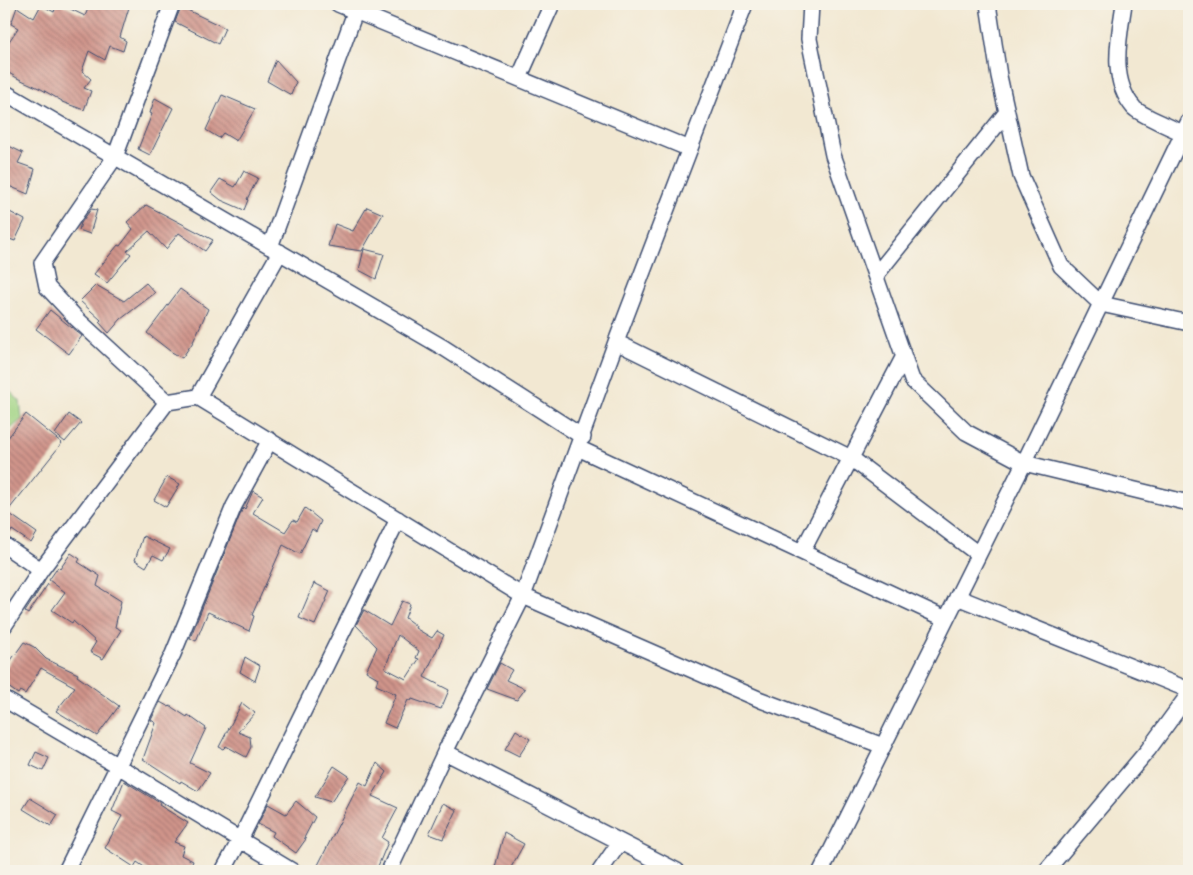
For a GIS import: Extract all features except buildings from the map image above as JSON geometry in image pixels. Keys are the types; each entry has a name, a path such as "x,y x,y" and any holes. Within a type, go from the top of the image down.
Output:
{"street":[{"path":"167,402 77,319 48,287 42,263 115,157 172,4"},
{"path":"338,4 357,7 519,78 690,149"},
{"path":"519,78 552,4"},
{"path":"389,871 523,596 616,342 745,4"},
{"path":"811,4 809,39 833,155 912,380 966,432 1024,462 1189,503"},
{"path":"988,4 998,76 1021,176 1061,266 1101,304 1189,323"},
{"path":"821,871 1187,130 1135,109 1120,86 1118,51 1124,4"},
{"path":"198,396 275,250 357,7"},
{"path":"4,92 444,348 580,443 802,552 946,619"},
{"path":"876,276 1007,112"},
{"path":"616,342 851,458 978,554"},
{"path":"802,552 904,358"},
{"path":"4,625 41,570 167,402 198,396 523,596 761,700 883,746"},
{"path":"66,871 173,654 234,506 270,440"},
{"path":"223,871 398,519"},
{"path":"4,545 41,570"},
{"path":"957,597 1189,692 1148,750 1046,871"},
{"path":"4,699 292,871"},
{"path":"446,752 677,871"},
{"path":"600,871 620,842"}],"green space":[{"path":"4,386 20,401 22,419 4,435"}]}
